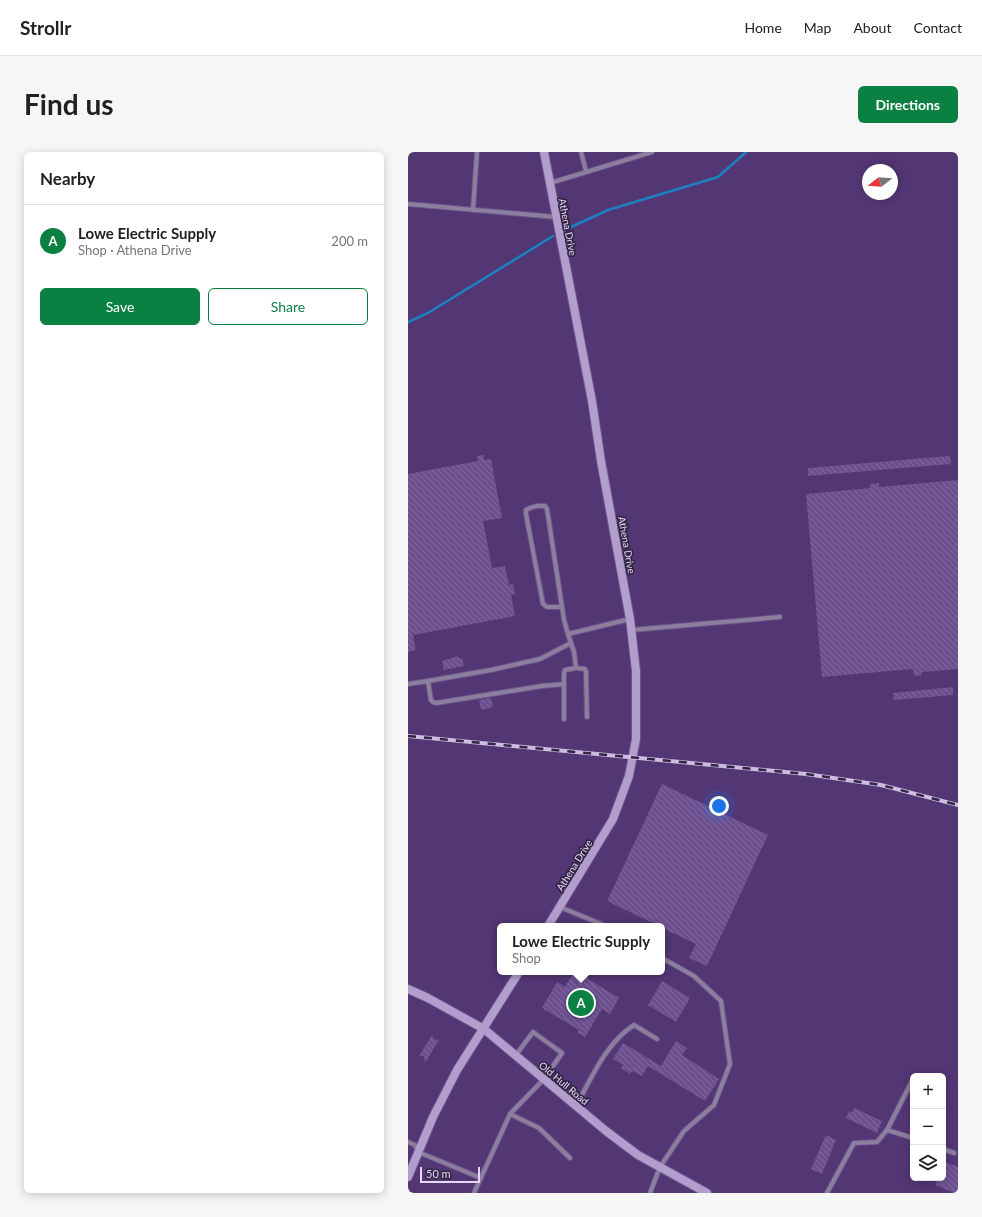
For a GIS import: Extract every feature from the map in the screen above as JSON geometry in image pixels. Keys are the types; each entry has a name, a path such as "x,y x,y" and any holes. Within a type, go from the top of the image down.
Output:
{"street":[{"name":"Athena Drive","path":"544,152 592,401 601,461 630,619 636,671 636,739 629,776 613,819 550,923"},
{"path":"408,1177 433,1117 457,1070 517,975"},
{"name":"Old Hull Road","path":"408,989 428,998 484,1029 606,1131 638,1155 707,1193"}],"lane":[{"path":"473,210 477,152"},
{"path":"581,152 586,171"},
{"path":"550,183 652,152"},
{"path":"408,204 556,217"},
{"path":"562,606 547,607 544,604 526,514 526,510 529,508 545,506 547,509 562,606 568,634 574,652 576,668"},
{"path":"631,630 780,617"},
{"path":"568,634 630,619"},
{"path":"408,684 491,670 540,659 571,643"},
{"path":"564,719 565,670 576,668 585,669 586,672 587,718"},
{"path":"428,681 431,700 436,703 542,686 564,684"},
{"path":"560,907 599,923"},
{"path":"650,1193 654,1179 660,1167 684,1132 714,1105 730,1064 721,1001 694,976 665,960"},
{"path":"576,1106 607,1050 622,1032 634,1025 657,1039"},
{"path":"474,1193 510,1114 544,1079 562,1053 533,1032 516,1055"},
{"path":"827,1193 854,1143 877,1142 887,1130 910,1085"},
{"path":"510,1114 539,1128 570,1158"},
{"path":"887,1130 910,1137"},
{"path":"408,1142 415,1145 418,1152 481,1178"},
{"path":"946,1150 954,1153"}],"building":[{"path":"484,455 484,460 491,459 502,518 483,521 492,568 505,566 509,585 513,584 515,594 511,595 515,616 413,635 416,650 408,652 408,474 478,461 477,456"},
{"path":"950,456 951,464 808,476 808,468"},
{"path":"958,480 958,669 922,672 922,675 914,676 913,669 822,677 806,494 870,488 870,484 879,483 879,487"},
{"path":"458,656 458,658 462,658 464,666 444,670 442,661"},
{"path":"953,687 953,695 894,700 893,693"},
{"path":"491,698 493,707 481,710 479,700"},
{"path":"662,784 768,835 707,966 689,958 696,944 665,929 665,923 653,923 607,901"},
{"path":"572,975 582,975 619,998 610,1014 602,1009 585,1037 577,1032 579,1030 542,1008 557,982 565,987"},
{"path":"662,981 690,998 676,1022 648,1005"},
{"path":"432,1035 434,1039 439,1040 425,1063 424,1056 419,1056"},
{"path":"676,1041 687,1048 682,1055 719,1079 705,1101 648,1066 642,1076 632,1071 630,1074 621,1068 623,1065 613,1059 623,1043 661,1066"},
{"path":"854,1108 882,1121 877,1133 846,1118 849,1111 852,1113"},
{"path":"826,1135 836,1140 822,1174 811,1169"},
{"path":"946,1162 958,1167 958,1193 954,1193 935,1185 936,1181 946,1181"}],"waterway":[{"path":"560,232 608,210 718,177 746,152"},
{"path":"408,322 428,313 553,236"}],"railway":[{"path":"408,736 806,774 881,785 958,805"}],"place":[{"name":"Lowe Electric Supply","path":"581,1003"}]}
